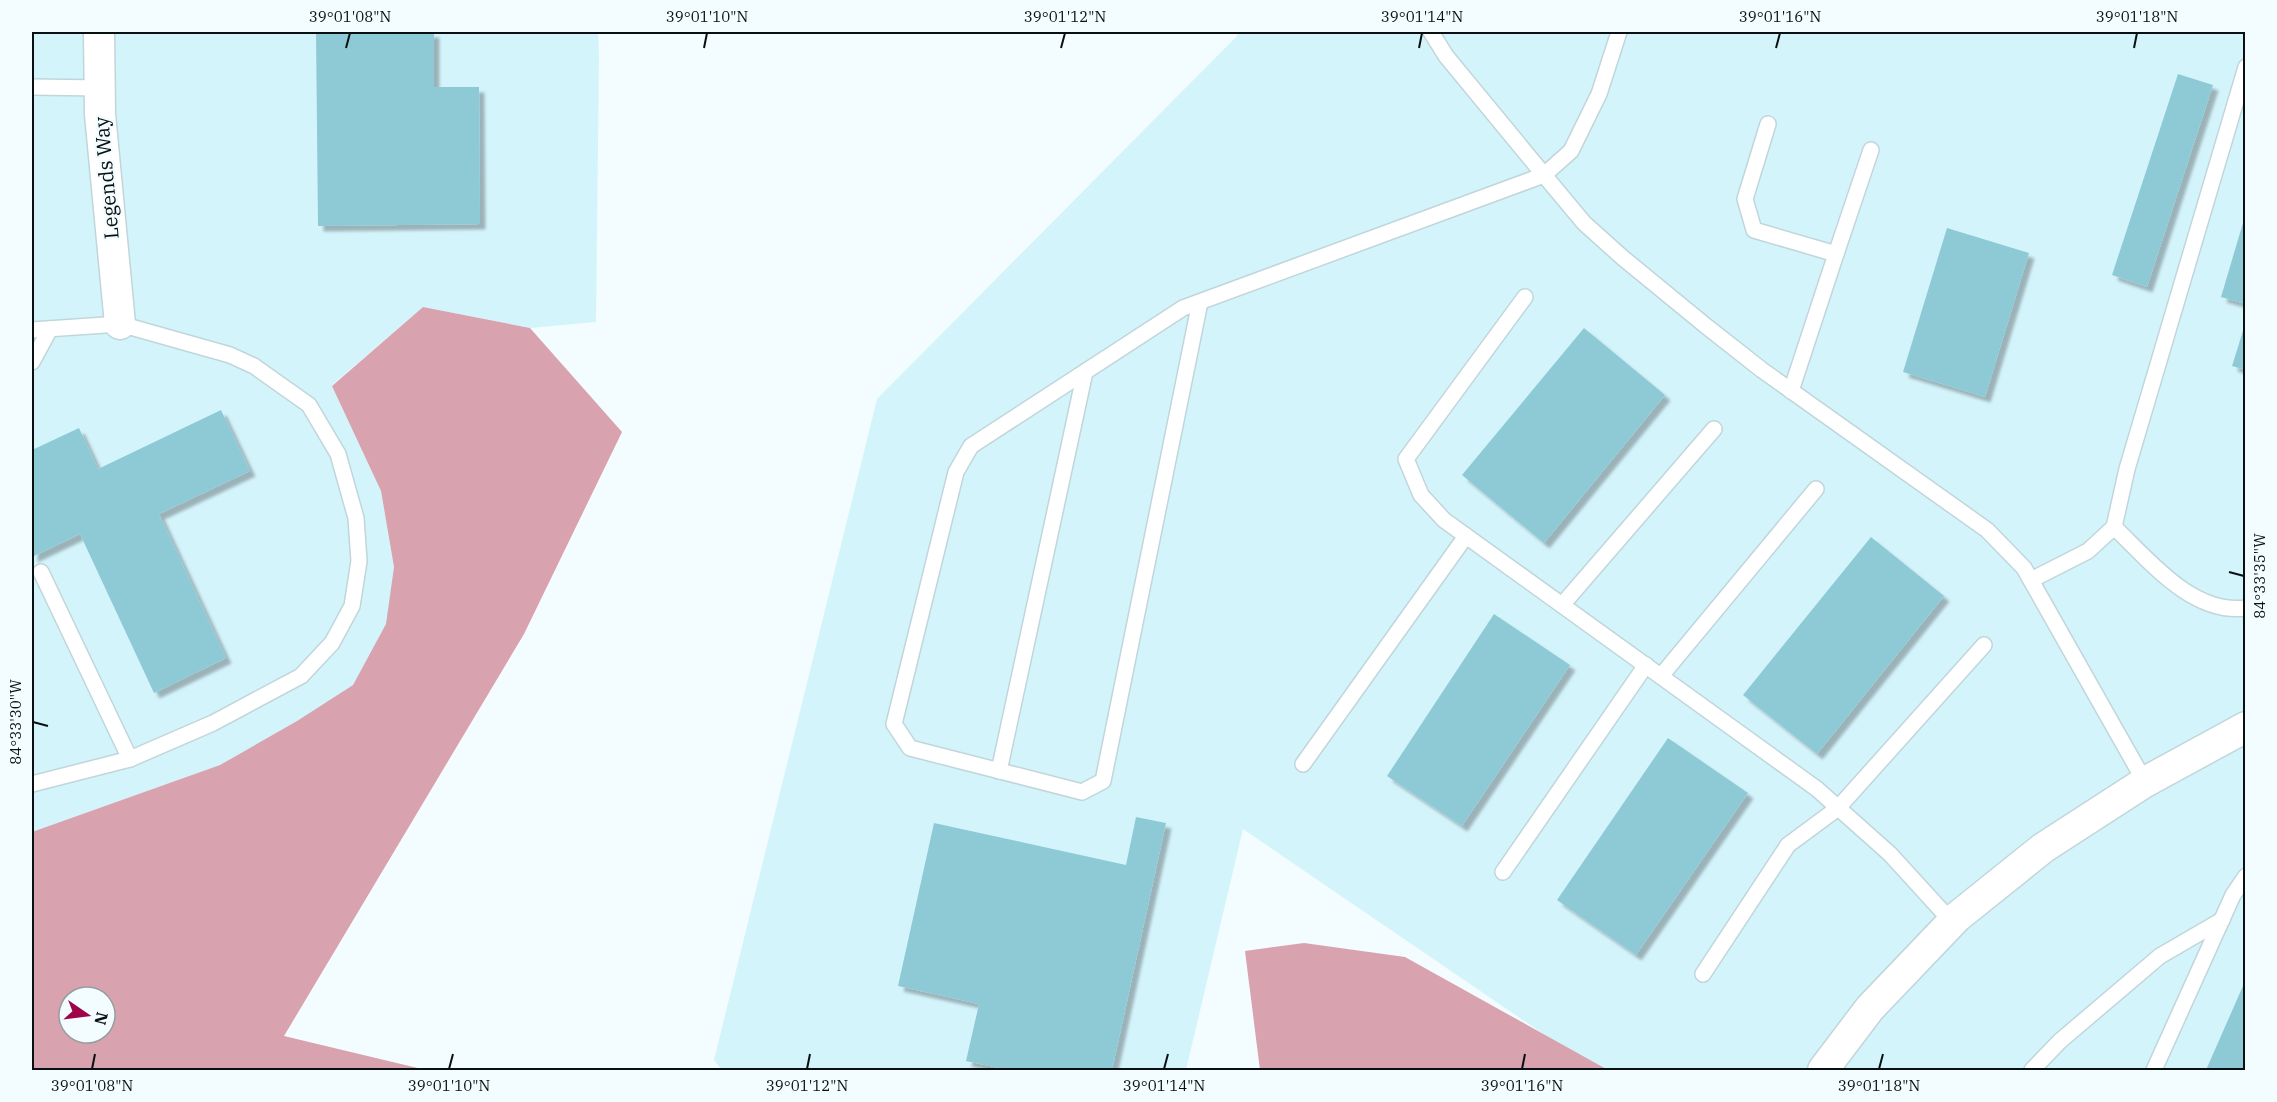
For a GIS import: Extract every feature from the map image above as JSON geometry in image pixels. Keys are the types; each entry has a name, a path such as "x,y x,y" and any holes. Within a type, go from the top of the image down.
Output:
{"street":[{"name":"Legends Way","path":"99,32 100,114 120,324"},
{"path":"1823,1071 1870,1008 1952,922 2043,848 2145,782 2245,729"}],"lane":[{"path":"1431,32 1446,56 1584,223 1623,258 1715,334 1791,391 1988,530 2024,568 2145,782"},
{"path":"1200,302 1103,781 1082,792 910,748 894,724 956,472 971,446 1183,308 1544,175 1571,151 1599,94 1619,32"},
{"path":"2031,580 2088,551 2114,527 2127,469 2246,67"},
{"path":"32,87 99,88"},
{"path":"1767,124 1745,199 1754,230 1836,254"},
{"path":"1791,391 1871,150"},
{"path":"1525,297 1406,459 1421,495 1444,520 1817,789 1890,854 1952,922"},
{"path":"32,330 120,324 238,358 254,366 309,405 338,454 356,518 359,561 352,606 332,643 301,676 213,723 130,759 32,784"},
{"path":"32,362 50,329"},
{"path":"999,771 1084,372"},
{"path":"1562,605 1714,429"},
{"path":"1661,676 1816,489"},
{"path":"2114,527 2162,573 2192,596 2212,605 2233,609 2246,608"},
{"path":"1304,764 1466,536"},
{"path":"41,572 130,759"},
{"path":"1703,974 1788,845 1838,808 1984,645"},
{"path":"1503,872 1646,665"},
{"path":"2154,1071 2233,895 2246,876"},
{"path":"2032,1071 2060,1041 2160,956 2222,920"}],"shaded area":[{"path":"32,32 598,32 599,56 596,322 530,328 423,307 332,385 381,491 394,567 387,624 353,685 297,721 220,765 32,832"},
{"path":"1238,32 2245,32 2245,1070 1596,1070 1243,829 1186,1070 722,1070 714,1060 877,399 1237,36"},
{"path":"423,307 530,328 622,432 524,634 284,1036 426,1070 32,1070 32,832 220,765 297,721 353,685 386,624 394,567 381,491 332,386"},
{"path":"1304,943 1405,957 1608,1070 1260,1070 1245,951"}],"building":[{"path":"316,32 434,32 434,87 479,87 480,224 318,226"},
{"path":"2178,74 2213,85 2147,287 2112,275"},
{"path":"2246,216 2246,304 2221,297"},
{"path":"1947,228 2029,253 1985,397 1903,372"},
{"path":"2246,321 2246,370 2232,366"},
{"path":"1584,328 1665,395 1544,543 1462,475"},
{"path":"221,410 250,471 159,514 226,658 154,693 80,534 32,557 32,450 79,428 98,469"},
{"path":"1871,537 1944,596 1817,754 1743,695"},
{"path":"1494,614 1570,665 1462,826 1387,776"},
{"path":"1668,738 1748,793 1636,955 1557,900"},
{"path":"1136,817 1166,823 1112,1070 1009,1070 966,1061 979,1004 898,986 934,823 1126,865"},
{"path":"2246,979 2246,1070 2206,1070"}]}
